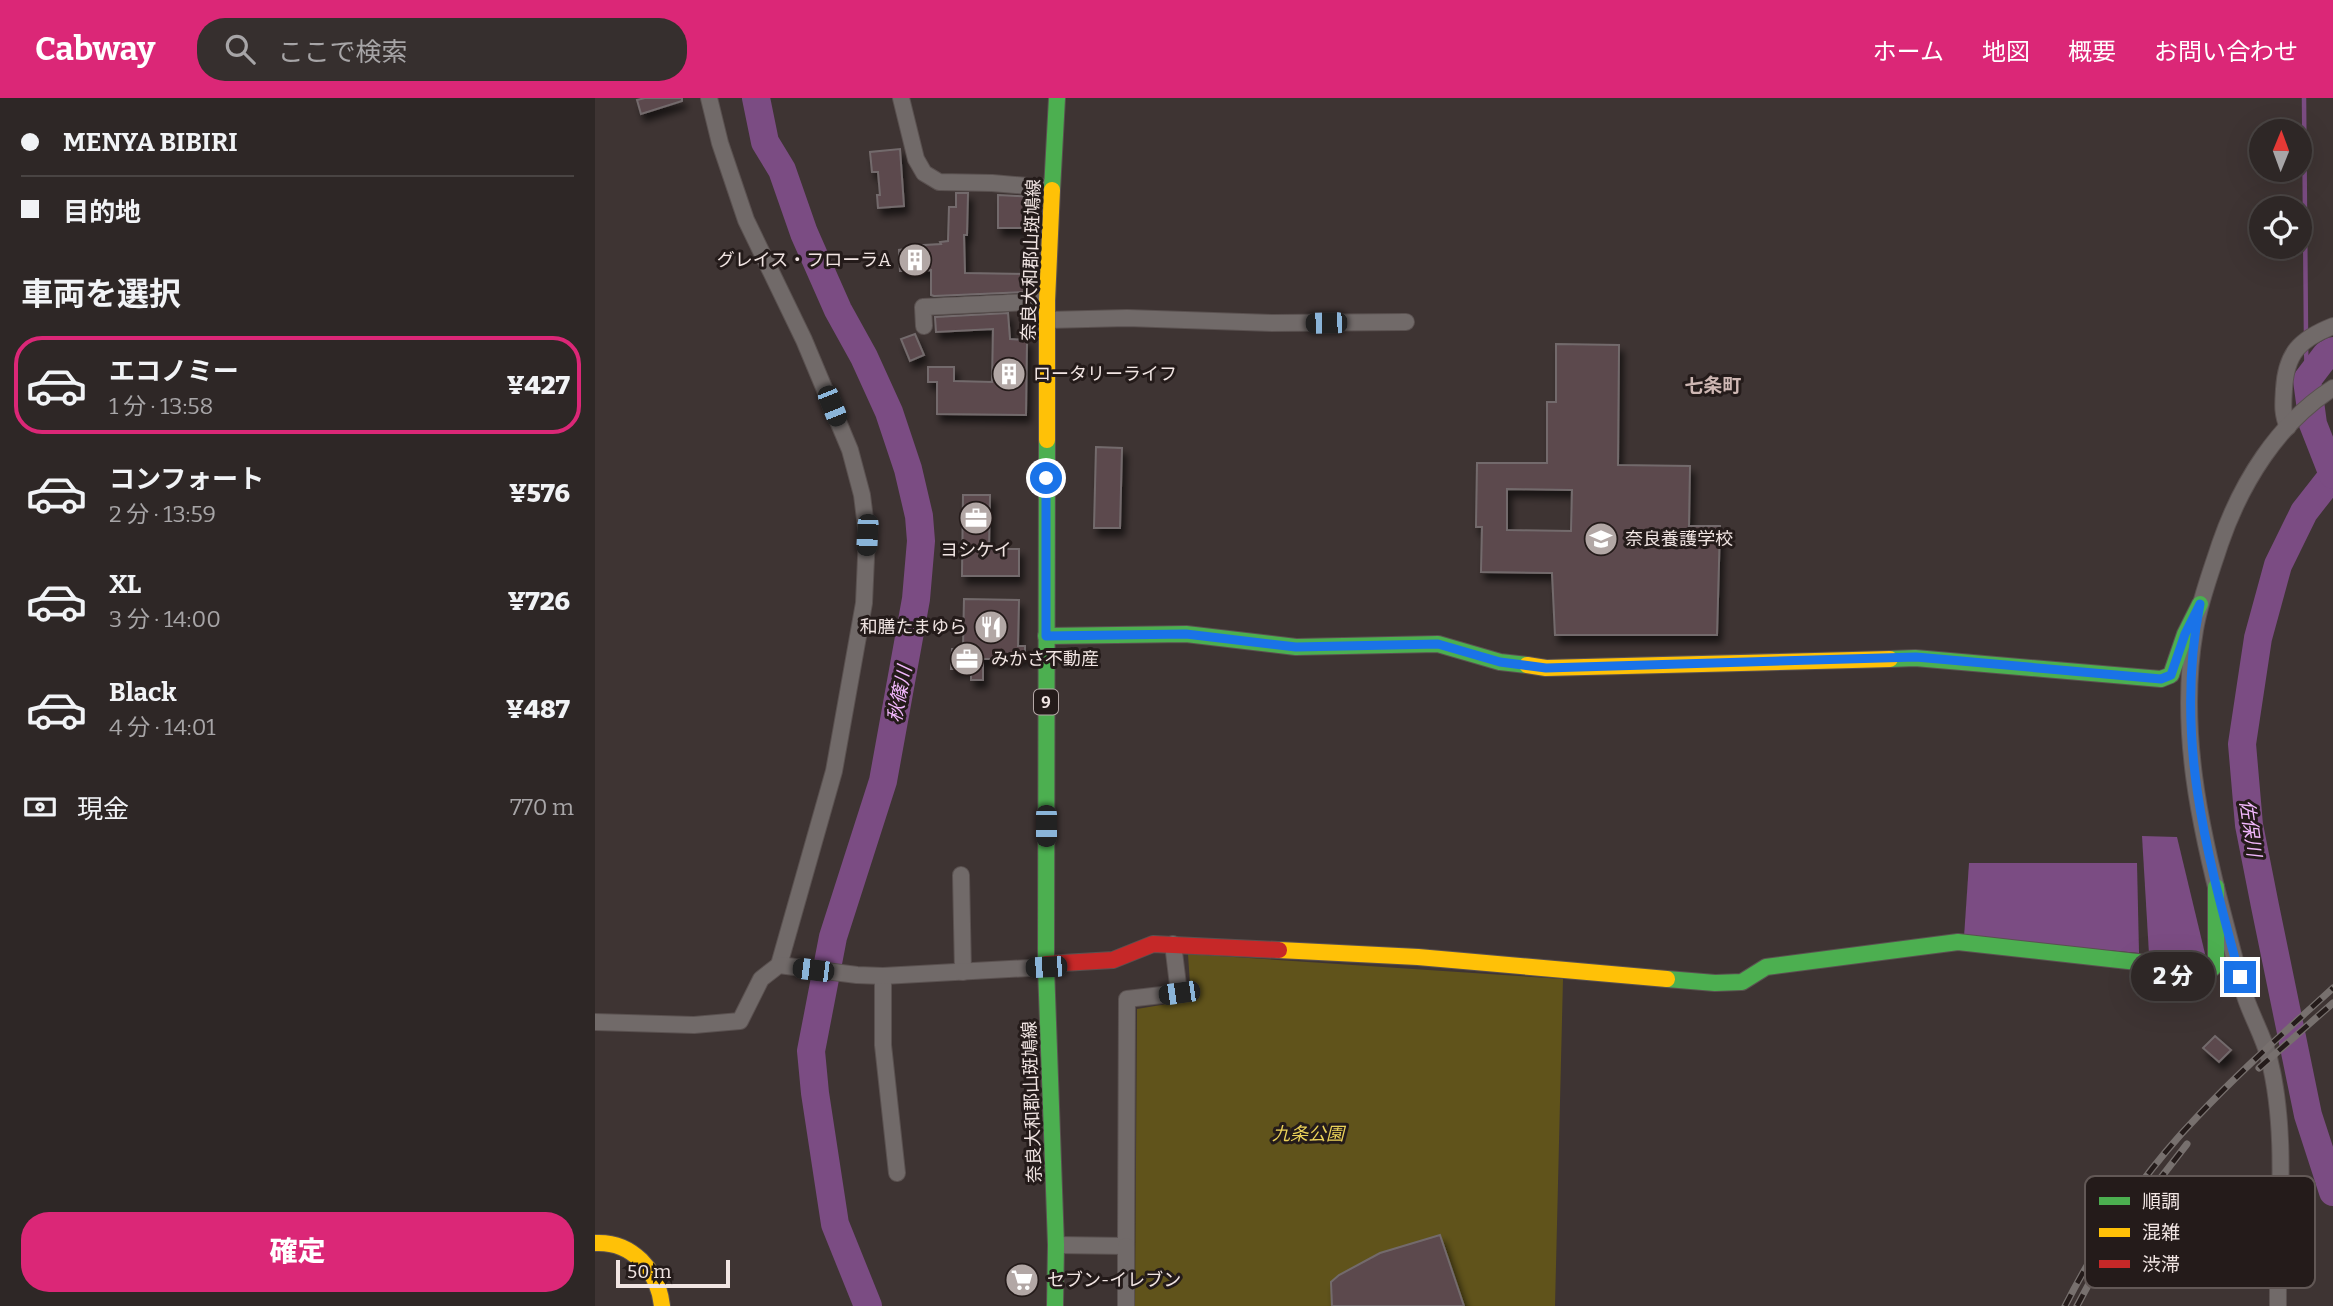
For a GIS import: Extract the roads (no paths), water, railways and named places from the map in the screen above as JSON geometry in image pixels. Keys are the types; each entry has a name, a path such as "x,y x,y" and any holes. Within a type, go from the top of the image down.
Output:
{"street":[{"path":"709,98 720,143 746,220 804,340 850,450 862,495 867,535 864,603 834,771 785,966"},
{"path":"901,98 916,159 924,173 939,182 1052,188"},
{"name":"奈良大和郡山斑鳩線","path":"1055,1306 1056,1245 1046,966 1046,636 1047,301 1057,98"},
{"path":"924,326 921,300 1047,301"},
{"path":"1047,320 1127,318 1272,323 1406,322"},
{"path":"2292,422 2282,415 2285,370 2291,354 2316,332 2333,326"},
{"path":"1046,636 1186,634 1296,647 1438,644 1500,662 1546,668 1916,657 2161,679 2171,675 2185,634 2200,604 2231,511 2257,464 2292,422 2326,393"},
{"path":"2200,604 2195,633 2189,723 2195,777 2216,887 2246,999 2269,1057 2277,1102 2280,1176"},
{"path":"961,875 963,972"},
{"path":"595,1022 694,1025 740,1021 761,979 785,966 883,976 963,972 1112,960 1153,944 1419,957 1715,983 1742,982 1766,967 1958,942 2206,972 2213,968 2216,959 2216,887"},
{"path":"1126,1306 1127,999 1179,993 1173,944"},
{"path":"883,976 883,1045 897,1173"},
{"path":"595,1243 613,1243 634,1254 657,1282 662,1306"},
{"path":"1056,1245 1126,1245"},
{"path":"2278,1288 2278,1306"}],"waterway":[{"name":"秋篠川","path":"756,98 765,142 782,170 804,233 838,310 864,357 889,412 908,469 919,516 921,541 916,599 883,781 833,937 811,1051 835,1224 868,1306"},
{"path":"2304,98 2306,335"},
{"path":"2306,347 2307,380"},
{"path":"2333,351 2326,355 2307,380 2313,424 2333,475"},
{"name":"佐保川","path":"2333,475 2304,512 2278,565 2258,638 2242,744 2249,825 2265,906 2308,1115 2333,1192"}],"railway":[{"path":"2146,1176 2230,1083 2333,988"},
{"path":"2259,1068 2333,1003"},
{"path":"2162,1176 2187,1144"},
{"path":"2065,1306 2085,1270"},
{"path":"2077,1306 2087,1288"}],"place":[{"name":"グレイス・フローラA","path":"915,260"},
{"name":"ロータリーライフ","path":"1009,374"},
{"name":"ヨシケイ","path":"976,518"},
{"name":"奈良養護学校","path":"1601,539"},
{"name":"和膳たまゆら","path":"991,627"},
{"name":"みかさ不動産","path":"967,659"},
{"name":"セブン-イレブン","path":"1022,1280"}],"district":[{"name":"七条町","path":"1713,385"}],"park label":[{"name":"九条公園","path":"1308,1134"}]}
